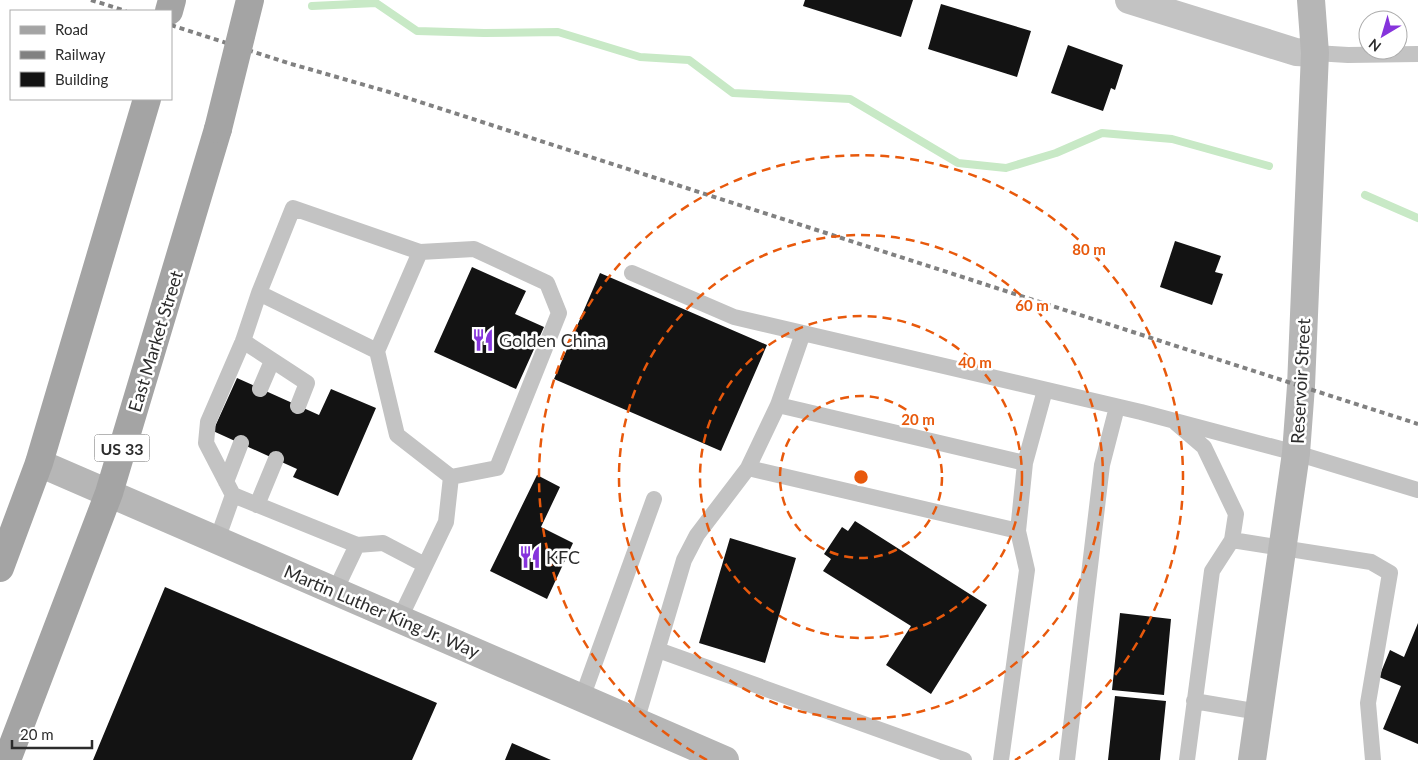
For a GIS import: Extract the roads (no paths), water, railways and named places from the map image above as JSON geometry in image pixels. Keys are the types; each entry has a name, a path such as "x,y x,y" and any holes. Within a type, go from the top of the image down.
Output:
{"main road":[{"name":"East Market Street","path":"7,760 109,493 218,129 250,0"},
{"name":"Reservoir Street","path":"1252,760 1296,453 1302,376 1315,53 1311,0"},
{"path":"0,568 39,463 146,102"},
{"name":"Martin Luther King Jr. Way","path":"39,463 725,760"}],"street":[{"path":"1129,0 1296,52 1315,53"}],"lane":[{"path":"1315,53 1345,55 1418,54"},
{"path":"420,252 377,351 397,435 451,477 497,468 559,313 547,283 474,249 420,252 293,208 259,293 243,341 208,422 206,443 230,489 257,505 357,545 383,543 425,565"},
{"path":"632,273 734,317 1172,420 1296,453 1418,490"},
{"path":"259,293 377,351"},
{"path":"636,722 684,560 697,535 748,468 778,404 803,333"},
{"path":"243,341 307,383 298,406"},
{"path":"260,388 272,361"},
{"path":"1001,760 1027,570 1018,531 1025,463 1045,390"},
{"path":"778,404 1025,463"},
{"path":"1067,760 1102,465 1116,407"},
{"path":"1172,420 1204,447 1236,514 1232,540 1212,570 1187,760"},
{"path":"217,540 241,443"},
{"path":"257,505 276,459"},
{"path":"748,468 1018,531"},
{"path":"399,620 446,522 451,477"},
{"path":"582,698 654,499"},
{"path":"1232,540 1370,562 1390,573 1368,703 1373,760"},
{"path":"335,591 357,545"},
{"path":"658,650 923,753 964,760"},
{"path":"1194,701 1259,712"}],"waterway":[{"path":"312,6 376,3 417,31 484,33 558,32 640,57 689,60 733,93 850,99 958,163 1006,168 1056,153 1102,133 1172,139 1269,166"},
{"path":"1365,195 1418,218"}],"railway":[{"path":"91,0 123,10"},
{"path":"172,25 288,63 389,92 1418,424"}],"place":[{"name":"Golden China","path":"483,340"},
{"name":"KFC","path":"530,557"}]}
